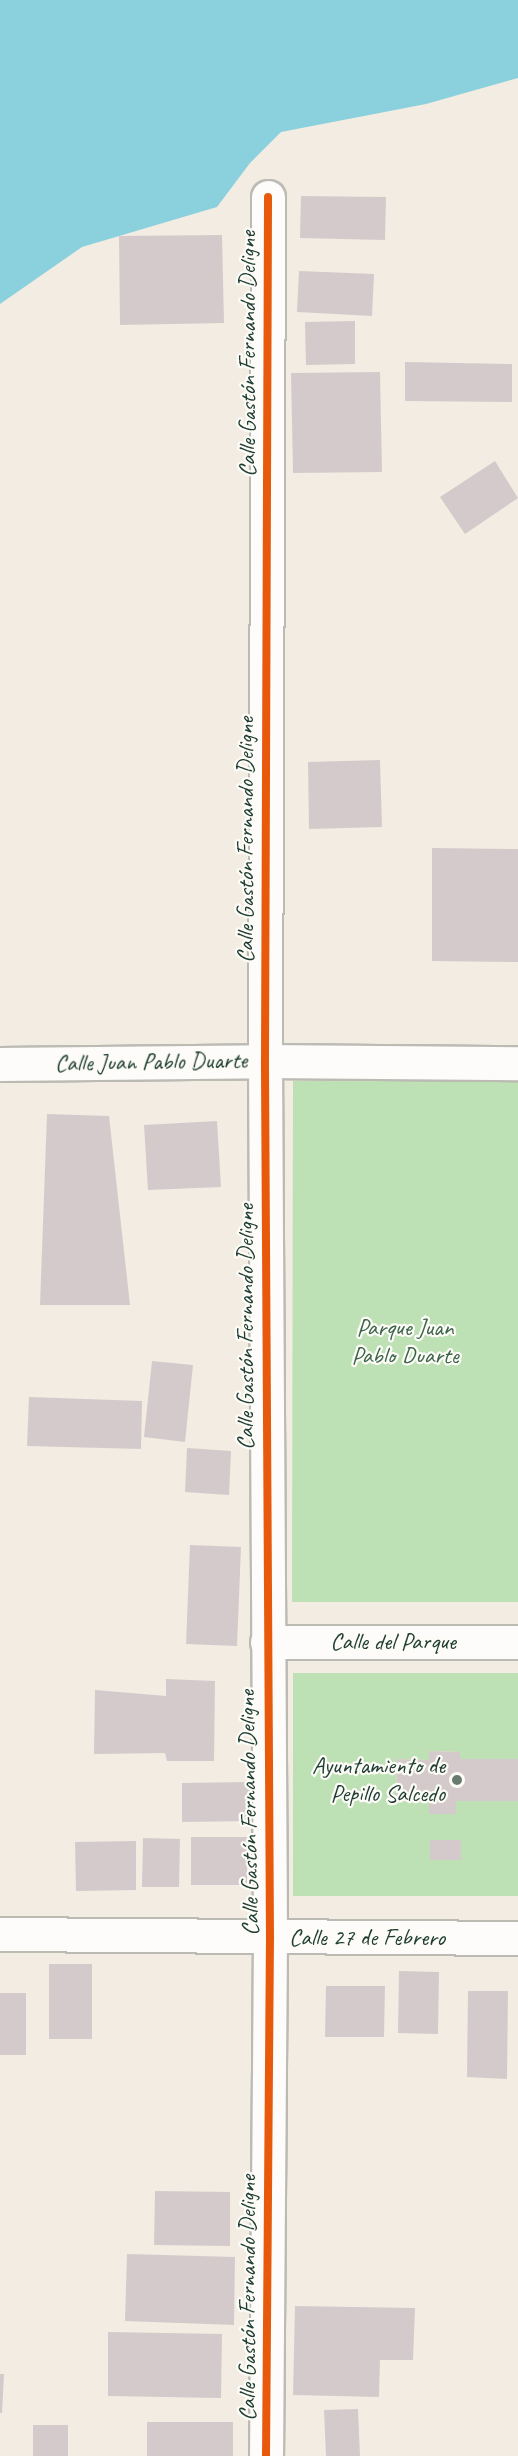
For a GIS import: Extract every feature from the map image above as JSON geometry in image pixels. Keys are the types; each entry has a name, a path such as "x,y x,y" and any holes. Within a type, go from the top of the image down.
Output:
{"street":[{"name":"Calle Gastón Fernando Deligne","path":"266,2456 270,1938 265,1061 268,197"},
{"name":"Calle Juan Pablo Duarte","path":"0,1064 265,1061 518,1063"},
{"name":"Calle del Parque","path":"267,1642 518,1642"},
{"name":"Calle 27 de Febrero","path":"0,1934 270,1938 518,1938"}],"green space":[{"name":"Parque Juan Pablo Duarte","path":"293,1081 518,1081 518,1602 292,1602"},
{"path":"293,1673 518,1673 518,1759 460,1759 460,1752 429,1751 429,1760 397,1759 396,1800 429,1801 429,1814 456,1814 456,1801 518,1801 518,1896 293,1896","holes":["430,1840 461,1840 461,1859 431,1860"]}],"water":[{"path":"0,0 518,0 518,78 426,104 281,132 250,163 217,207 82,247 0,304"}],"building":[{"path":"301,196 386,197 385,240 300,238"},
{"path":"222,235 224,323 120,325 119,236"},
{"path":"299,271 374,274 372,316 297,312"},
{"path":"355,321 355,364 306,365 305,322"},
{"path":"405,362 512,364 512,402 405,401"},
{"path":"380,372 382,472 293,473 291,373"},
{"path":"495,461 518,498 465,534 440,497"},
{"path":"380,760 382,827 309,829 308,762"},
{"path":"432,848 518,849 518,962 432,961"},
{"path":"47,1114 109,1116 130,1305 40,1305"},
{"path":"217,1121 221,1187 148,1190 144,1125"},
{"path":"152,1361 193,1365 185,1442 144,1437"},
{"path":"29,1397 142,1401 141,1449 27,1446"},
{"path":"187,1448 231,1451 229,1495 185,1492"},
{"path":"190,1545 241,1547 237,1646 186,1644"},
{"path":"166,1679 215,1681 214,1761 167,1761 165,1753 94,1754 95,1690 166,1696"},
{"name":"Ayuntamiento de Pepillo Salcedo","path":"429,1751 460,1752 460,1759 518,1759 518,1801 456,1801 456,1814 429,1814 429,1801 396,1801 397,1759 429,1760"},
{"path":"250,1782 251,1821 182,1822 182,1783"},
{"path":"191,1837 247,1837 247,1885 191,1885"},
{"path":"143,1838 180,1839 179,1887 142,1887"},
{"name":"Ayuntamiento de Pepillo Salcedo","path":"430,1840 461,1840 461,1860 430,1860"},
{"path":"136,1841 136,1890 76,1891 75,1842"},
{"path":"49,1964 92,1964 92,2039 49,2039"},
{"path":"399,1971 439,1972 438,2034 398,2033"},
{"path":"326,1986 385,1986 384,2037 325,2037"},
{"path":"468,1991 508,1991 507,2079 467,2077"},
{"path":"0,1993 26,1993 26,2055 0,2055"},
{"path":"155,2191 230,2192 230,2246 154,2245"},
{"path":"127,2254 235,2257 234,2325 125,2321"},
{"path":"295,2306 415,2308 413,2360 380,2360 379,2397 293,2395"},
{"path":"108,2332 222,2334 221,2398 108,2396"},
{"path":"0,2374 4,2374 2,2413 0,2413"},
{"path":"358,2409 360,2456 326,2456 324,2410"},
{"path":"147,2422 233,2422 233,2456 147,2456"},
{"path":"33,2425 68,2425 68,2456 33,2456"}],"cycle path":[{"path":"266,2456 270,1938 265,1061 268,197"}],"place":[{"name":"Ayuntamiento de Pepillo Salcedo","path":"457,1780"}]}
